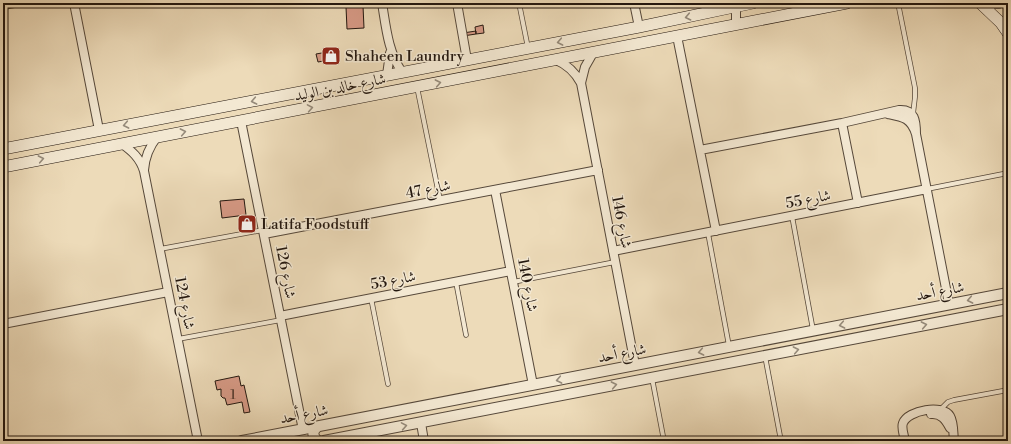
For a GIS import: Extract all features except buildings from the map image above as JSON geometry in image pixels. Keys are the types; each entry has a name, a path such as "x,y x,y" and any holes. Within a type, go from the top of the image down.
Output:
{"main road":[{"name":"شارع خالد بن الوليد","path":"3,149 639,27 736,5 753,3"},
{"name":"شارع خالد بن الوليد","path":"3,167 847,3"},
{"path":"980,3 990,11 1008,33"},
{"path":"985,3 998,3"},
{"path":"362,80 358,86 358,90 364,97"},
{"path":"338,85 345,92 345,96 341,102"}],"street":[{"path":"3,5 14,3"},
{"path":"74,3 98,130"},
{"path":"382,3 390,50 402,72"},
{"path":"457,3 467,60"},
{"path":"634,3 639,27"},
{"path":"736,5 736,25"},
{"path":"677,36 716,231"},
{"path":"387,75 390,50"},
{"name":"شارع 146","path":"581,83 585,67 593,53"},
{"name":"شارع 146","path":"556,60 571,68 581,83 635,366"},
{"path":"700,150 842,123 903,109 913,114 916,122 916,134"},
{"path":"887,113 907,119 912,123 916,134 949,304"},
{"name":"شارع 126","path":"241,121 303,430"},
{"path":"842,123 858,203"},
{"name":"شارع 124","path":"144,171 147,152 157,137"},
{"name":"شارع 124","path":"122,144 136,155 144,171 198,441"},
{"name":"شارع 47","path":"264,232 440,201 598,170"},
{"name":"شارع 140","path":"495,190 533,385"},
{"name":"شارع 55","path":"613,251 927,190"},
{"name":"شارع 53","path":"281,318 371,298 511,271"},
{"path":"3,324 168,292"},
{"name":"شارع أحد","path":"242,441 1008,293"},
{"path":"998,295 1003,300 1004,309"},
{"name":"شارع أحد","path":"324,441 1004,309"},
{"path":"770,355 772,338"},
{"path":"576,377 584,384 581,392"},
{"path":"909,441 907,433 908,425 913,419 922,413 940,410 949,416 952,422 954,439"},
{"path":"905,441 902,428 906,419 913,413 939,415 947,423 954,439"},
{"path":"421,423 424,441"},
{"path":"317,427 313,433 314,437 318,441"}],"lane":[{"path":"519,3 528,48"},
{"path":"898,3 915,88 913,114"},
{"path":"417,87 440,201"},
{"name":"شارع 55","path":"927,190 1008,173"},
{"path":"792,216 814,330"},
{"path":"160,248 264,232"},
{"path":"708,233 729,347"},
{"path":"513,282 615,262"},
{"path":"456,282 466,335"},
{"path":"371,298 388,384"},
{"path":"178,340 281,318"},
{"path":"770,355 781,441"},
{"path":"652,378 664,441"},
{"path":"940,410 948,402 954,400 1008,390"}],"place":[{"name":"Shaheen Laundry","path":"331,56"},
{"name":"Latifa Foodstuff","path":"247,224"}]}
